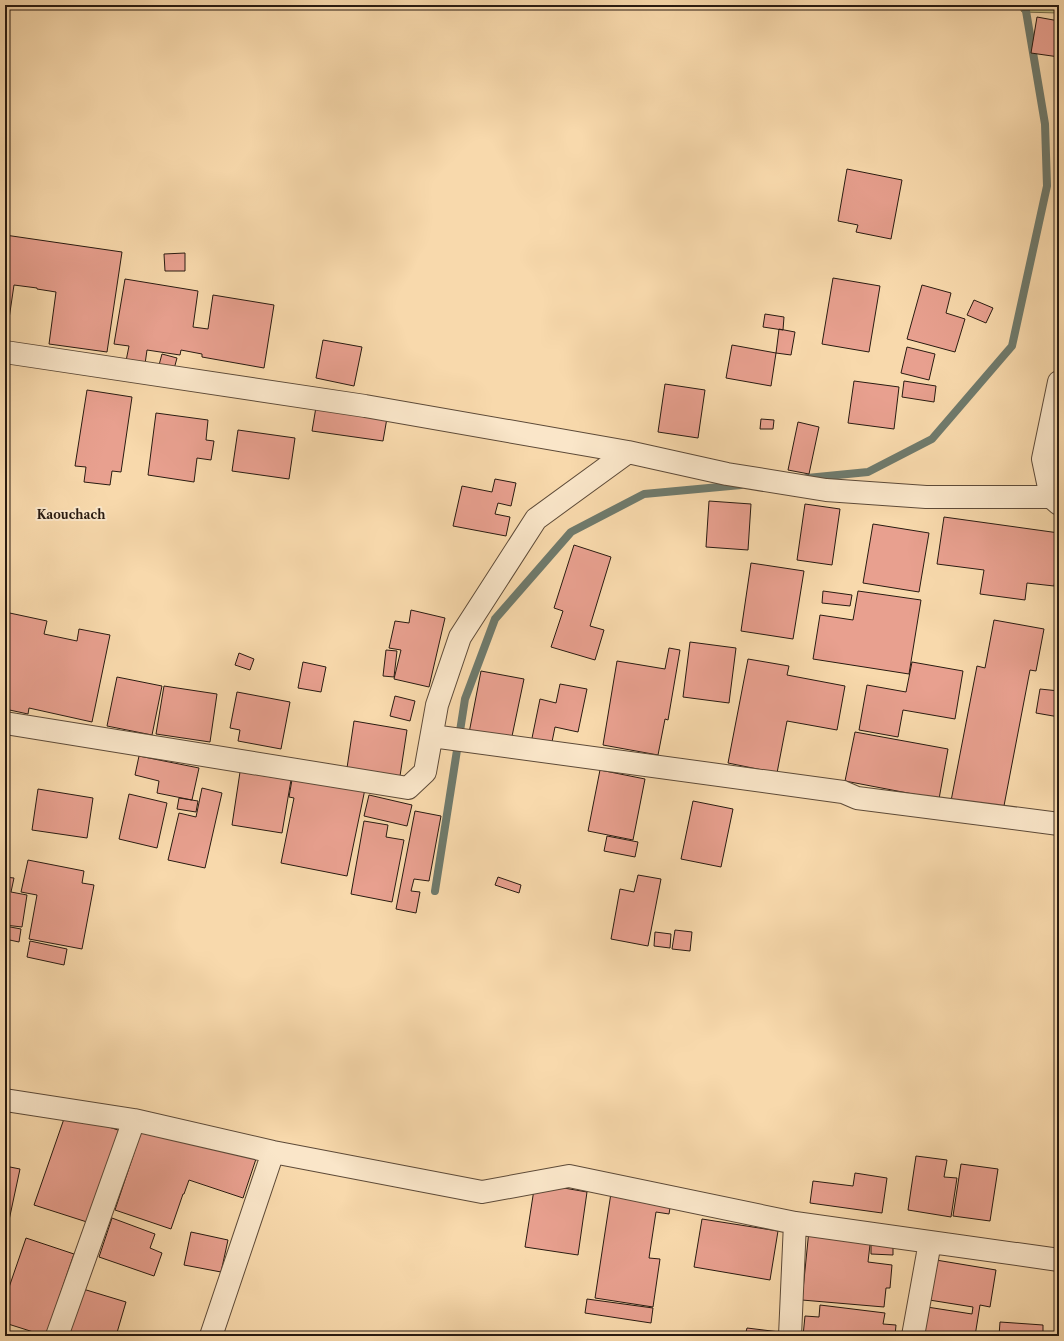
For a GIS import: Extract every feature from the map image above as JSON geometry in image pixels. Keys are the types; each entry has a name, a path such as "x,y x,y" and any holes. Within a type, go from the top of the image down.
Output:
{"street":[{"path":"5,352 366,406 628,452 727,474 826,490 926,497 1055,500 1043,459 1059,382"},
{"path":"5,723 408,788 425,772 437,705 460,637 536,519 628,452"},
{"path":"432,736 844,792 857,798 1059,824"},
{"path":"5,1100 134,1120 273,1152 482,1192 569,1176 795,1223 1059,1260"},
{"path":"57,1336 134,1120"},
{"path":"211,1336 273,1152"},
{"path":"790,1336 795,1223"},
{"path":"913,1336 930,1242"}],"shaded area":[{"path":"1018,5 1059,5 1059,13 1022,12"}],"building":[{"path":"1037,17 1059,21 1059,57 1031,53"},
{"path":"1055,80 1059,80 1059,104 1056,104"},
{"path":"847,169 902,180 891,239 856,232 858,225 838,221"},
{"path":"5,235 122,252 107,352 49,344 56,292 14,285 5,346"},
{"path":"185,253 185,271 165,271 164,254"},
{"path":"833,278 880,286 869,352 822,344"},
{"path":"125,279 198,291 193,327 208,329 213,295 274,305 264,368 202,357 202,354 181,350 180,355 147,350 145,364 126,361 129,346 114,344"},
{"path":"922,285 951,293 946,313 965,319 955,352 907,339"},
{"path":"974,300 993,308 986,323 967,315"},
{"path":"765,314 784,317 783,330 763,327"},
{"path":"779,329 795,332 791,355 776,353"},
{"path":"323,340 362,347 354,386 316,378"},
{"path":"732,345 776,353 771,386 726,378"},
{"path":"907,347 935,354 929,380 901,373"},
{"path":"162,354 177,358 174,369 159,365"},
{"path":"854,381 899,387 894,429 848,423"},
{"path":"904,381 936,386 934,402 902,397"},
{"path":"665,384 705,390 698,438 658,432"},
{"path":"87,390 132,397 121,472 112,471 110,485 84,482 86,467 75,466"},
{"path":"316,407 387,418 383,441 312,431"},
{"path":"156,413 208,420 206,440 214,441 211,460 197,458 194,482 148,475"},
{"path":"761,419 774,420 773,429 760,429"},
{"path":"798,422 819,427 809,474 788,470"},
{"path":"238,430 295,438 289,479 232,471"},
{"path":"495,479 516,483 511,506 498,503 495,514 510,517 506,536 453,526 462,486 492,492"},
{"path":"709,501 751,504 748,550 706,547"},
{"path":"805,504 840,509 832,565 797,560"},
{"path":"944,517 1059,533 1059,553 1054,586 1027,583 1025,600 980,594 984,570 937,564"},
{"path":"873,524 929,533 919,592 863,583"},
{"path":"574,545 611,557 590,626 604,630 595,660 551,647 563,611 554,608"},
{"path":"751,563 804,571 793,639 741,631"},
{"path":"823,591 852,595 850,606 822,603"},
{"path":"858,591 921,600 909,674 813,659 820,615 853,620"},
{"path":"411,610 445,618 429,687 394,679 401,650 389,648 395,621 409,623"},
{"path":"5,612 47,621 44,634 77,641 79,629 110,635 92,722 29,708 28,714 5,709"},
{"path":"994,620 1044,629 1036,671 1030,670 1003,811 951,801 977,666 985,668"},
{"path":"690,642 736,648 729,703 683,697"},
{"path":"669,648 680,650 668,720 665,719 658,755 603,745 617,661 665,669"},
{"path":"386,650 397,651 394,677 383,676"},
{"path":"239,653 254,659 250,670 235,665"},
{"path":"748,659 789,666 787,675 845,686 837,730 787,721 777,773 728,763"},
{"path":"303,662 326,667 321,692 298,688"},
{"path":"912,662 963,671 955,719 903,710 898,737 859,730 867,685 906,692"},
{"path":"481,671 524,679 511,741 469,733"},
{"path":"117,677 162,686 152,735 107,726"},
{"path":"560,684 587,689 578,732 555,727 551,747 531,743 540,699 556,703"},
{"path":"164,686 217,694 210,742 156,734"},
{"path":"1040,689 1059,691 1059,717 1036,713"},
{"path":"237,692 290,702 281,749 238,741 240,730 230,728"},
{"path":"395,696 415,701 410,721 390,716"},
{"path":"354,721 407,730 400,776 347,768"},
{"path":"855,732 948,749 939,799 845,781"},
{"path":"139,756 199,768 192,800 157,793 159,781 135,775"},
{"path":"600,770 645,779 633,840 588,831"},
{"path":"240,772 291,780 282,833 232,825"},
{"path":"293,774 365,789 347,876 281,863 294,798 289,797"},
{"path":"202,788 222,793 205,868 168,860 179,813 196,817"},
{"path":"38,789 93,798 87,838 32,830"},
{"path":"129,794 167,803 157,848 119,839"},
{"path":"369,795 412,805 407,826 364,816"},
{"path":"179,798 198,801 196,812 177,809"},
{"path":"693,801 733,809 721,867 681,859"},
{"path":"415,811 441,816 429,881 414,879 411,891 420,892 416,913 396,909"},
{"path":"364,821 388,825 386,837 404,840 392,902 351,894"},
{"path":"607,836 638,842 635,857 604,851"},
{"path":"28,860 84,871 82,883 94,885 82,949 29,939 37,895 21,892"},
{"path":"638,875 661,879 648,946 611,939 620,889 634,892"},
{"path":"5,877 14,878 11,892 27,895 22,927 5,925"},
{"path":"498,877 521,885 519,893 495,885"},
{"path":"5,926 21,929 19,942 5,939"},
{"path":"675,930 692,932 690,951 672,949"},
{"path":"655,932 671,934 670,948 654,946"},
{"path":"30,941 67,949 64,965 27,957"},
{"path":"66,1113 121,1131 90,1223 34,1205"},
{"path":"142,1129 257,1156 243,1198 189,1180 171,1229 115,1210"},
{"path":"916,1156 947,1160 944,1177 957,1178 951,1217 908,1210"},
{"path":"961,1164 998,1169 990,1221 953,1216"},
{"path":"5,1166 20,1169 8,1225 5,1225"},
{"path":"855,1173 887,1178 882,1213 810,1203 813,1181 853,1186"},
{"path":"535,1183 587,1192 578,1255 525,1247"},
{"path":"611,1193 671,1202 669,1214 656,1212 649,1258 660,1259 653,1307 595,1298"},
{"path":"112,1218 155,1234 150,1248 162,1253 154,1276 99,1257"},
{"path":"702,1219 778,1231 770,1280 694,1267"},
{"path":"5,1227 9,1228 7,1237 5,1237"},
{"path":"809,1230 871,1236 868,1262 892,1265 890,1288 886,1288 884,1307 802,1300"},
{"path":"191,1232 228,1240 221,1272 184,1265"},
{"path":"871,1237 893,1237 893,1255 871,1254"},
{"path":"26,1238 74,1254 46,1336 5,1323 5,1299"},
{"path":"930,1259 996,1270 990,1307 980,1305 975,1336 922,1336 927,1307 972,1314 973,1307 923,1299"},
{"path":"83,1289 126,1302 116,1336 69,1336"},
{"path":"587,1299 653,1308 651,1323 585,1313"},
{"path":"820,1305 885,1313 883,1324 896,1325 895,1336 803,1336 805,1316 819,1317"},
{"path":"1000,1322 1043,1325 1043,1336 999,1336"},
{"path":"747,1328 788,1333 787,1336 745,1336"},
{"path":"982,1332 999,1335 999,1336 981,1336"}],"waterway":[{"path":"807,478 868,472 932,439 1012,346 1047,186 1045,124 1025,5"},
{"path":"435,891 465,699 495,619 571,532 644,494 741,485"}],"district":[{"name":"Kaouchach","path":"71,514"}]}
